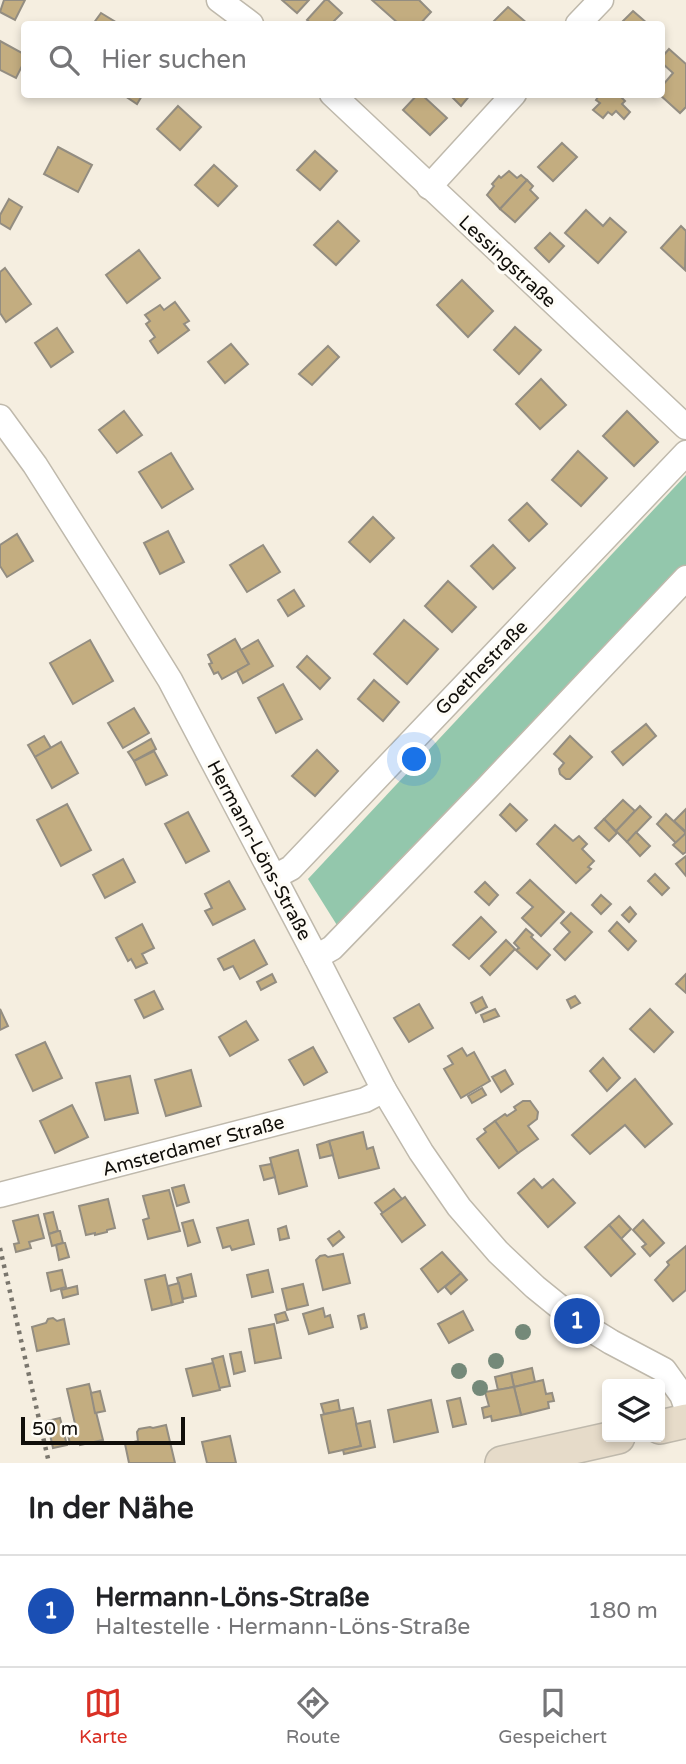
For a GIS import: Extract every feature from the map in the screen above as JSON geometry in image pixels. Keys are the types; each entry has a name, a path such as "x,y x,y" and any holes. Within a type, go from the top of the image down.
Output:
{"main road":[{"path":"665,1426 686,1422"},
{"path":"502,1463 602,1441"}],"street":[{"path":"219,0 247,21"},
{"path":"582,21 601,0"},
{"name":"Lessingstraße","path":"336,98 686,427"},
{"path":"429,187 510,98"},
{"name":"Hermann-Löns-Straße","path":"0,417 63,509 170,681 384,1090 412,1138 459,1207 498,1252 577,1321 664,1370 682,1395 686,1406"},
{"name":"Goethestraße","path":"274,877 291,868 686,453"},
{"path":"316,957 332,947 686,578"},
{"name":"Amsterdamer Straße","path":"0,1195 365,1100 384,1090"}],"path":[{"path":"0,1248 49,1463"}],"green space":[{"path":"686,475 686,565 340,930 308,879"}],"building":[{"path":"4,0 25,0 15,20 0,12"},
{"path":"282,0 309,0 297,13"},
{"path":"325,0 342,13 334,21 307,20"},
{"path":"372,0 419,0 431,12 423,21 396,21"},
{"path":"508,7 524,21 494,21"},
{"path":"633,11 645,21 623,21"},
{"path":"101,13 114,21 95,21"},
{"path":"0,41 21,52 21,68 16,78 0,70"},
{"path":"669,49 686,64 686,107 680,113 663,98 665,82 673,73 665,66 665,54"},
{"path":"128,98 141,98 137,104"},
{"path":"414,98 425,98 447,118 430,135 403,110"},
{"path":"453,98 468,98 461,106"},
{"path":"622,98 625,101 622,104 630,112 624,119 616,111 612,115 608,112 603,118 593,110 600,103 596,100"},
{"path":"178,106 201,127 180,150 157,129"},
{"path":"562,143 577,157 553,181 538,167"},
{"path":"58,147 92,165 78,192 44,174"},
{"path":"315,151 337,171 320,190 297,170"},
{"path":"214,165 237,186 218,206 195,185"},
{"path":"509,171 517,178 521,175 527,180 500,209 487,195 499,176 501,178"},
{"path":"527,180 533,186 530,190 538,198 515,222 500,209"},
{"path":"9,199 22,207 10,229 0,223 0,215"},
{"path":"586,210 603,226 610,218 626,232 598,263 565,233"},
{"path":"338,221 359,241 336,265 314,245"},
{"path":"681,226 686,231 685,270 661,248"},
{"path":"550,233 564,246 549,262 535,248"},
{"path":"139,250 160,278 127,303 106,275"},
{"path":"5,268 31,304 6,322 0,313 0,272"},
{"path":"462,280 493,311 468,337 437,305"},
{"path":"175,302 189,321 184,324 189,330 158,353 150,341 155,337 146,324 150,321 145,315 160,305 164,310"},
{"path":"515,327 541,350 519,374 494,350"},
{"path":"57,328 73,352 51,367 35,343"},
{"path":"231,344 248,364 225,383 208,362"},
{"path":"328,346 339,357 312,385 299,374"},
{"path":"541,379 566,405 540,429 516,404"},
{"path":"124,411 142,435 117,453 99,430"},
{"path":"627,411 658,442 634,466 603,436"},
{"path":"578,451 607,478 581,506 552,480"},
{"path":"171,453 193,489 162,508 139,472"},
{"path":"527,503 547,524 529,541 509,520"},
{"path":"373,517 394,538 370,562 349,542"},
{"path":"168,531 184,562 160,574 144,543"},
{"path":"17,534 33,561 7,577 0,566 0,545"},
{"path":"263,545 280,572 247,592 230,565"},
{"path":"493,545 515,568 493,589 471,566"},
{"path":"448,581 476,607 452,632 425,606"},
{"path":"294,590 304,606 288,616 278,600"},
{"path":"404,620 438,649 407,684 374,654"},
{"path":"235,639 249,664 222,679 218,672 214,674 208,655"},
{"path":"90,640 113,681 73,704 50,663"},
{"path":"258,640 273,666 243,683 237,671 249,664 241,650"},
{"path":"307,656 330,678 320,689 297,667"},
{"path":"374,680 399,702 383,721 358,699"},
{"path":"283,684 302,719 276,733 258,698"},
{"path":"134,708 149,733 123,748 108,723"},
{"path":"646,724 656,736 623,765 612,752"},
{"path":"44,736 51,748 35,757 28,745"},
{"path":"570,736 592,757 570,779 566,779 559,769 564,763 554,754"},
{"path":"151,739 156,749 134,761 128,752"},
{"path":"61,742 78,773 52,788 35,757"},
{"path":"317,750 338,771 315,796 292,776"},
{"path":"154,751 167,775 146,785 134,761"},
{"path":"623,800 635,811 616,831 604,819"},
{"path":"67,804 91,850 61,866 37,820"},
{"path":"510,804 527,820 516,831 500,815"},
{"path":"640,806 651,817 627,842 616,831"},
{"path":"686,809 686,830 685,831 674,821"},
{"path":"188,812 209,851 186,863 165,824"},
{"path":"666,814 686,833 676,843 657,824"},
{"path":"604,819 617,833 609,841 595,828"},
{"path":"555,825 573,841 579,836 587,844 582,849 594,861 588,867 591,869 576,883 537,844"},
{"path":"636,832 650,846 640,856 627,842"},
{"path":"686,833 686,852 683,854 673,845"},
{"path":"686,856 686,876 676,864"},
{"path":"123,859 135,882 105,898 93,875"},
{"path":"655,874 669,888 662,895 648,881"},
{"path":"530,880 564,912 541,936 522,918 533,907 517,893"},
{"path":"229,881 245,909 213,925 205,911 212,908 205,894"},
{"path":"485,882 498,895 489,905 475,892"},
{"path":"601,895 611,904 601,914 592,905"},
{"path":"630,907 636,914 629,922 622,915"},
{"path":"571,913 592,932 565,960 554,949 570,932 561,923"},
{"path":"481,917 496,932 469,959 453,945"},
{"path":"617,922 636,941 628,950 609,931"},
{"path":"142,924 154,948 142,954 147,963 136,968 131,959 128,961 116,938"},
{"path":"526,929 550,955 537,969 516,950 519,948 514,943"},
{"path":"254,940 267,964 240,979 233,966 224,970 218,959"},
{"path":"506,940 515,949 490,975 481,966"},
{"path":"272,974 276,982 261,990 257,982"},
{"path":"686,974 686,993 676,984"},
{"path":"154,991 163,1009 144,1018 135,1000"},
{"path":"575,996 580,1003 571,1008 567,1000"},
{"path":"482,997 487,1007 476,1013 471,1003"},
{"path":"419,1004 433,1028 409,1042 394,1018"},
{"path":"0,1009 8,1026 0,1030"},
{"path":"495,1009 499,1016 484,1022 481,1015"},
{"path":"650,1009 673,1032 654,1052 630,1029"},
{"path":"246,1021 258,1040 230,1056 219,1037"},
{"path":"45,1042 62,1078 33,1091 16,1055"},
{"path":"313,1047 327,1072 304,1085 289,1060"},
{"path":"462,1048 467,1056 474,1052 490,1081 461,1098 444,1069 453,1064 448,1056"},
{"path":"603,1058 620,1078 607,1091 590,1071"},
{"path":"191,1070 201,1106 166,1116 155,1080"},
{"path":"505,1070 513,1084 501,1092 492,1077"},
{"path":"130,1076 138,1113 105,1120 96,1083"},
{"path":"635,1079 672,1124 645,1147 625,1125 590,1154 572,1135"},
{"path":"482,1088 486,1095 472,1103 468,1096"},
{"path":"523,1101 530,1101 538,1112 537,1119 528,1126 538,1139 518,1153 495,1121 516,1110 514,1107"},
{"path":"72,1105 88,1137 55,1153 40,1121"},
{"path":"495,1121 518,1153 499,1168 477,1139 486,1132 484,1129"},
{"path":"363,1132 367,1149 373,1147 379,1168 339,1178 329,1141"},
{"path":"329,1141 333,1155 320,1158 317,1145"},
{"path":"298,1150 307,1186 279,1194 270,1158"},
{"path":"271,1164 275,1177 264,1180 260,1166"},
{"path":"534,1179 542,1188 553,1179 575,1203 548,1227 518,1193"},
{"path":"184,1185 189,1202 177,1206 172,1188"},
{"path":"394,1189 402,1199 383,1213 375,1203"},
{"path":"169,1190 180,1231 148,1239 143,1220 149,1218 143,1196"},
{"path":"405,1197 425,1225 402,1242 381,1214"},
{"path":"108,1199 115,1228 95,1235 86,1235 79,1206"},
{"path":"53,1212 58,1231 49,1234 44,1214"},
{"path":"38,1215 44,1238 29,1242 31,1248 16,1252 14,1244 19,1243 13,1221"},
{"path":"619,1216 631,1229 621,1239 609,1225"},
{"path":"193,1220 200,1242 188,1246 182,1223"},
{"path":"248,1220 254,1244 232,1250 230,1246 223,1248 217,1228"},
{"path":"643,1220 664,1243 650,1256 642,1247 646,1244 633,1230"},
{"path":"609,1225 635,1254 611,1276 585,1247"},
{"path":"286,1226 289,1238 280,1240 278,1229"},
{"path":"58,1231 63,1243 52,1246 49,1234"},
{"path":"339,1231 344,1237 333,1246 328,1239"},
{"path":"65,1243 69,1257 59,1260 56,1245"},
{"path":"686,1246 686,1290 673,1301 655,1280 669,1265 667,1262"},
{"path":"442,1252 461,1273 438,1292 421,1269"},
{"path":"343,1254 350,1283 323,1290 316,1260 320,1256"},
{"path":"62,1270 66,1287 51,1291 47,1273"},
{"path":"268,1270 273,1292 252,1297 247,1275"},
{"path":"461,1273 467,1280 451,1294 445,1287"},
{"path":"191,1274 196,1296 183,1299 177,1278"},
{"path":"165,1275 172,1305 152,1310 145,1280"},
{"path":"179,1283 183,1302 172,1305 168,1286"},
{"path":"303,1284 308,1305 287,1310 282,1289"},
{"path":"77,1286 78,1294 63,1298 61,1290"},
{"path":"323,1308 325,1317 330,1315 333,1327 309,1334 303,1314"},
{"path":"463,1311 473,1330 449,1343 438,1324"},
{"path":"285,1312 288,1320 277,1323 275,1315"},
{"path":"364,1314 367,1327 361,1329 358,1316"},
{"path":"53,1318 57,1321 64,1319 69,1344 37,1351 32,1327"},
{"path":"274,1324 281,1358 255,1363 249,1329"},
{"path":"241,1352 245,1371 234,1374 230,1354"},
{"path":"223,1356 230,1386 219,1388 212,1359"},
{"path":"213,1363 220,1390 193,1396 186,1369"},
{"path":"532,1368 535,1382 514,1387 511,1373"},
{"path":"511,1373 514,1387 498,1390 495,1377"},
{"path":"543,1380 546,1394 552,1393 554,1401 548,1402 549,1408 521,1415 514,1387"},
{"path":"89,1384 103,1440 80,1445 79,1442 70,1444 67,1430 76,1428 67,1389"},
{"path":"514,1387 521,1415 492,1421 491,1416 484,1418 482,1408 489,1406 485,1392"},
{"path":"100,1391 105,1411 95,1413 91,1393"},
{"path":"460,1398 466,1424 453,1427 447,1401"},
{"path":"338,1400 340,1411 324,1414 321,1404"},
{"path":"431,1400 438,1432 394,1442 388,1410"},
{"path":"353,1408 361,1446 329,1453 321,1415"},
{"path":"60,1418 67,1445 53,1448 47,1421"},
{"path":"370,1421 375,1447 344,1454 343,1450 361,1446 356,1424"},
{"path":"166,1425 175,1463 129,1463 125,1444 138,1441 139,1429"},
{"path":"230,1436 236,1463 207,1463 202,1442"}],"place":[{"name":"Hermann-Löns-Straße","path":"577,1321"}]}
